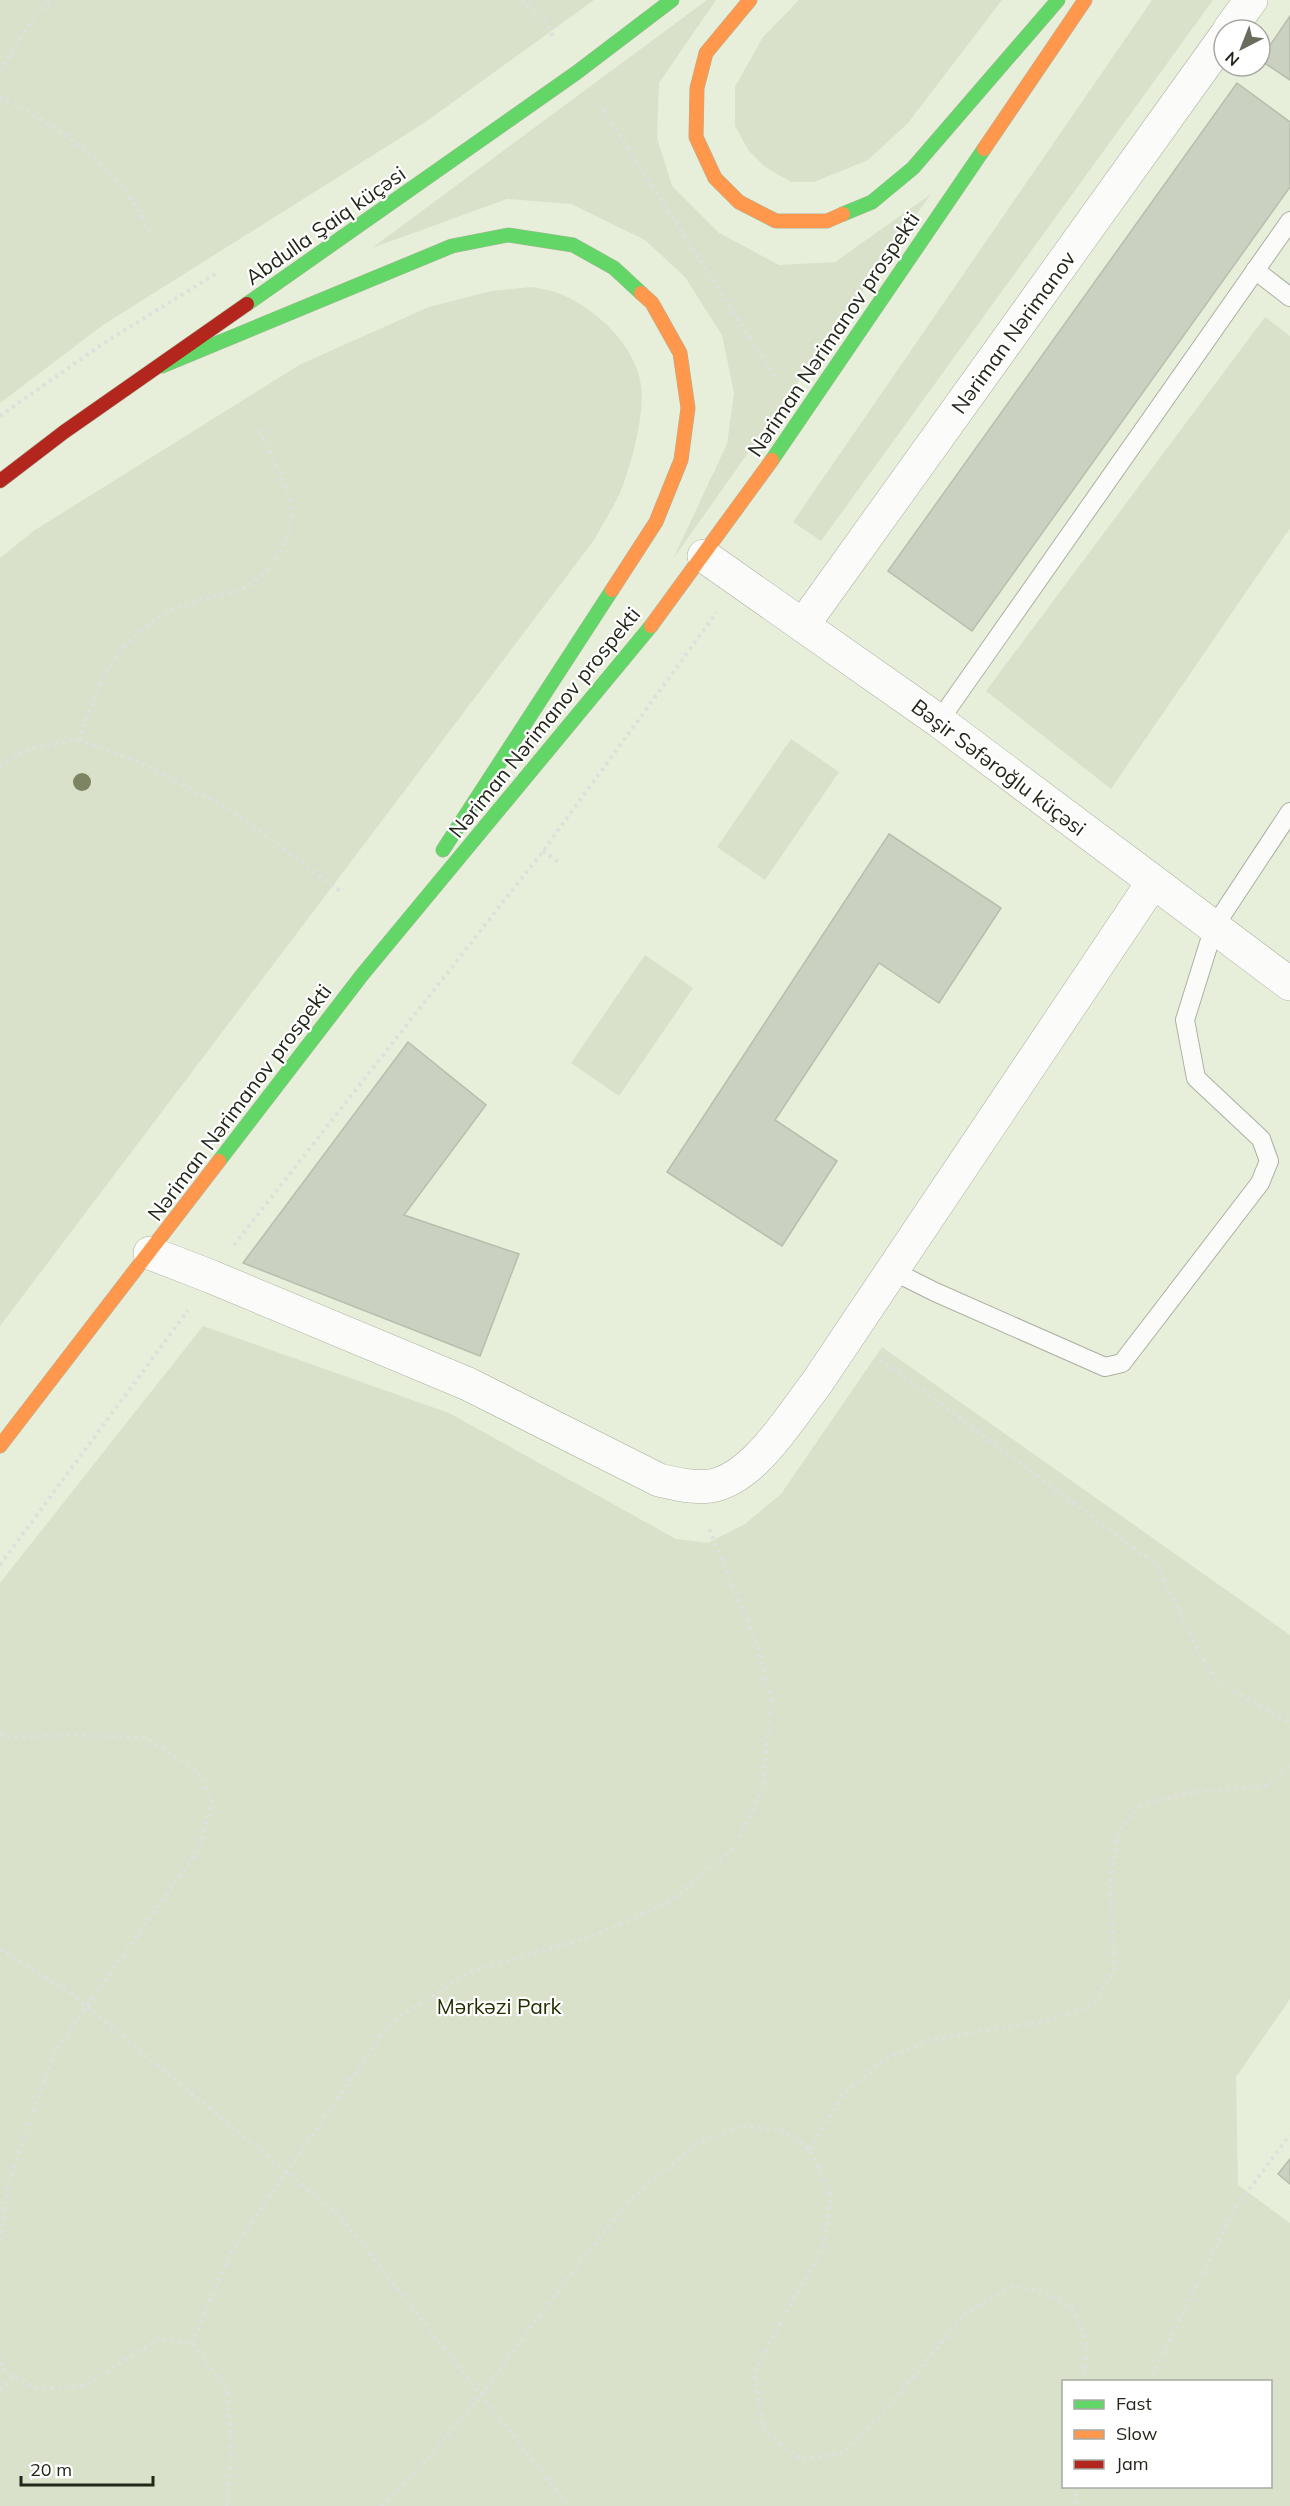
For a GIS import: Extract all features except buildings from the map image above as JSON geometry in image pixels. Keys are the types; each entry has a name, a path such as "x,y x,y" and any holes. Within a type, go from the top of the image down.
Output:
{"main road":[{"name":"Abdulla Şaiq küçəsi","path":"0,481 64,432 162,366 576,73 672,0"},
{"path":"750,0 706,53 697,88 696,137 715,178 739,202 776,220 817,221 827,221 872,202 913,168 1058,0"},
{"name":"Nəriman Nərimanov prospekti","path":"0,1446 362,975 631,652 704,556 811,405 1085,0"},
{"path":"162,366 452,246 508,235 573,245 614,268 652,303 680,353 688,408 681,460 656,522 362,975"}],"street":[{"path":"1238,18 1251,0"},
{"name":"Nəriman Nərimanov","path":"802,625 1212,55"},
{"name":"Bəşir Səfəroğlu küçəsi","path":"704,556 939,721 1290,984"},
{"path":"150,1253 468,1384 659,1480 687,1486 712,1486 742,1472 772,1441 816,1384 1154,882"}],"lane":[{"path":"939,721 1290,221"},
{"path":"1255,270 1290,297"},
{"path":"893,1271 1105,1367 1122,1363 1260,1183 1269,1161 1262,1139 1196,1078 1185,1020 1214,927 1288,819"}],"path":[{"path":"0,71 34,16 52,0"},
{"path":"522,0 547,23 558,48"},
{"path":"0,97 37,115 75,142 107,170 135,204 152,236"},
{"path":"597,100 777,380"},
{"path":"79,739 105,673 117,653 155,620 178,608 242,589 272,563 284,545 290,505 283,481 258,427"},
{"path":"230,1250 543,851 719,610"},
{"path":"0,766 28,749 79,739 141,763 234,812 340,891"},
{"path":"543,851 558,862"},
{"path":"0,1565 192,1303"},
{"path":"873,1354 1157,1565 1198,1651 1218,1682 1288,1722 1290,1727"},
{"path":"192,2343 230,2254 389,2024 470,1972 593,1936 669,1902 733,1849 763,1788 771,1700 758,1647 706,1522"},
{"path":"0,1734 10,1737 74,1735 146,1738 198,1771 212,1801 199,1849 54,2054 8,2185 0,2241"},
{"path":"810,2149 843,2095 882,2061 929,2040 1051,2020 1094,2004 1115,1968 1110,1883 1119,1830 1142,1804 1196,1792 1266,1786 1290,1764"},
{"path":"0,1949 86,2006 341,2217 569,2506"},
{"path":"381,2506 435,2450 482,2394 630,2199 697,2144 741,2126 781,2130 810,2149 831,2196 823,2250 754,2373 764,2432 802,2460 846,2452 899,2394 965,2314 1013,2286 1046,2292 1075,2311 1087,2343 1084,2380"},
{"path":"1150,2380 1235,2208 1290,2134"},
{"path":"0,2355 2,2369 38,2389 86,2386 158,2340 192,2343 228,2390 231,2454 227,2506"},
{"path":"0,2390 14,2375"},
{"path":"1074,2488 1077,2506"}],"green space":[{"path":"0,0 594,0 424,123 103,325 0,403"},
{"path":"707,0 716,0 659,83 657,138 672,186 719,233 779,265 835,262 931,194 673,559 727,444 734,393 722,335 685,277 645,240 571,204 507,199 372,248"},
{"path":"799,0 1002,0 908,123 868,160 814,182 791,182 765,167 749,151 735,126 735,87 763,37"},
{"path":"1152,0 1213,0 821,541 793,522"},
{"path":"532,287 563,295 589,310 623,343 637,370 642,396 637,437 630,465 616,501 594,540 0,1326 0,558 35,530 301,364 429,307 491,291"},
{"path":"1265,317 1290,336 1290,528 1111,789 986,691"},
{"path":"791,739 839,772 765,880 717,847"},
{"path":"645,955 693,988 619,1096 571,1063"},
{"name":"Mərkəzi Park","path":"203,1326 449,1413 676,1539 708,1543 745,1524 781,1494 882,1347 1290,1635 1290,1999 1236,2077 1238,2185 1290,2223 1290,2506 0,2506 0,1583"}],"traffic: fast":[{"path":"247,304 576,73 672,0"},
{"path":"843,214 872,202 913,168 1058,0"},
{"path":"772,460 984,149"},
{"path":"162,366 452,246 508,235 573,245 614,268 641,293"},
{"path":"443,850 612,590"},
{"path":"219,1161 362,975 651,626"}],"traffic: slow":[{"path":"750,0 706,53 697,88 696,137 715,178 739,202 776,221 827,221 843,214"},
{"path":"984,149 1085,0"},
{"path":"612,590 656,522 681,460 688,408 680,353 652,303 641,293"},
{"path":"651,626 772,460"},
{"path":"0,1446 219,1161"}],"traffic: jam":[{"path":"0,481 64,432 247,304"}]}
